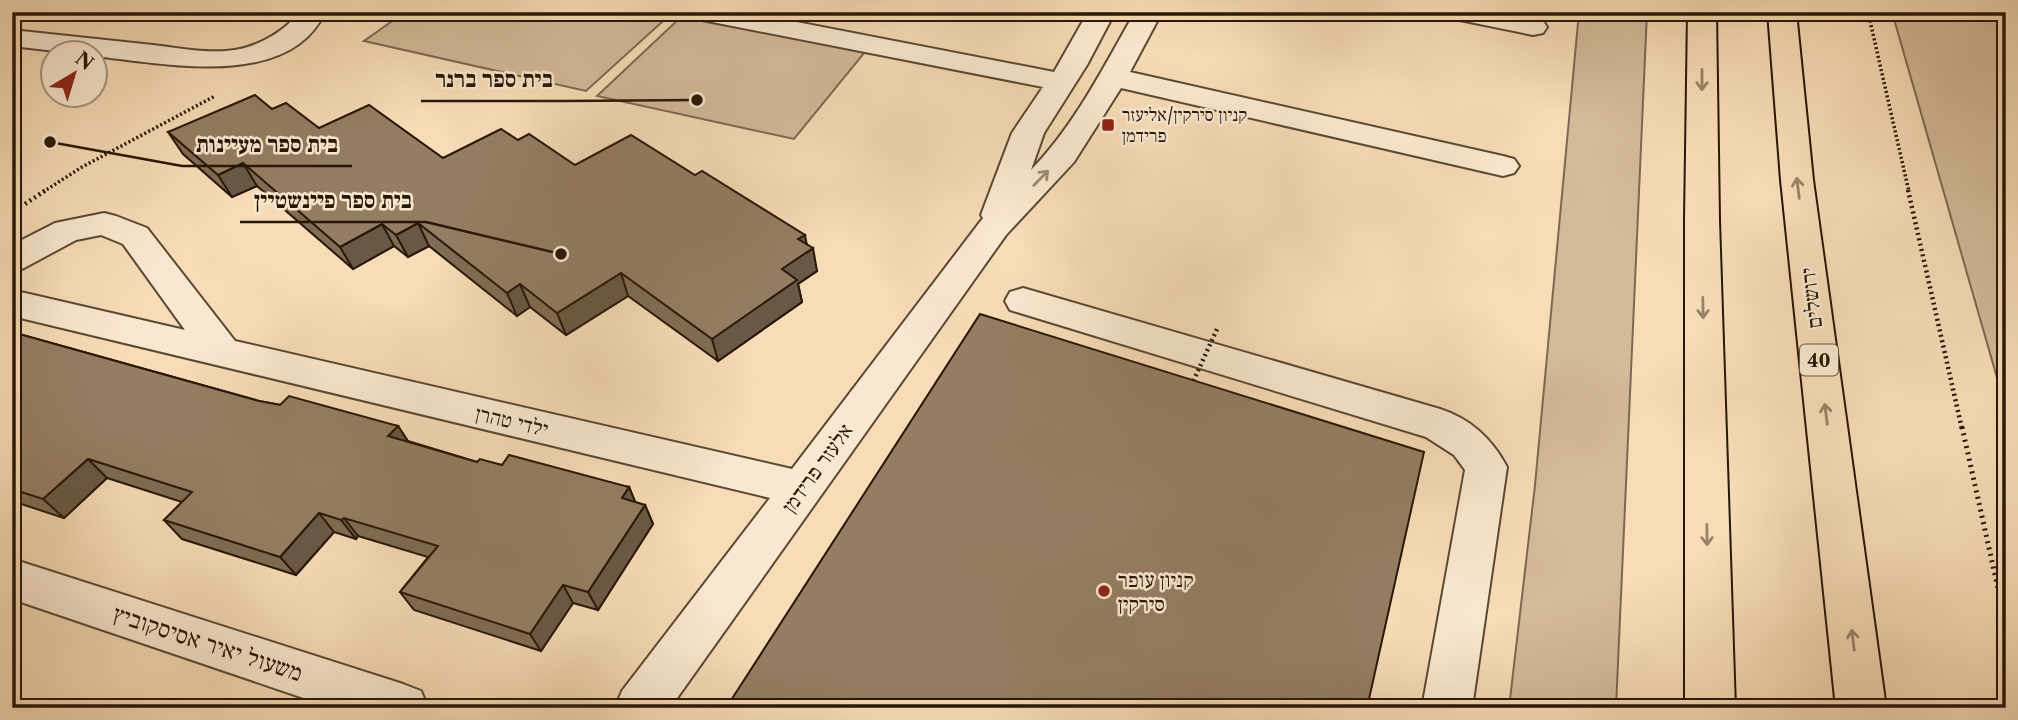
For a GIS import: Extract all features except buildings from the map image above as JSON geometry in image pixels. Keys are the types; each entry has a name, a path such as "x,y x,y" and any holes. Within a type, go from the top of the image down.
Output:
{"highway":[{"path":"1702,12 1702,220 1710,708"},
{"name":"ירושלים","path":"1782,12 1797,180 1861,708"}],"street":[{"path":"12,38 206,58 243,57 295,33 312,17 312,12"},
{"path":"702,12 1061,82"},
{"name":"אלעזר פרידמן","path":"993,227 1028,133 1102,12"},
{"name":"אלעזר פרידמן","path":"640,708 993,227 1063,155 1113,77 1149,12"},
{"path":"1460,12 1533,27"},
{"path":"1113,77 1503,166"},
{"path":"12,260 67,231 104,225 135,236 223,353"},
{"path":"1023,301 1440,425 1469,444 1486,467 1447,708"},
{"name":"ילדי טהרן","path":"12,303 802,488"},
{"name":"משעול יאיר אסיסקוביץ","path":"12,579 403,708"}],"path":[{"path":"1868,12 2006,624"},
{"path":"24,204 82,167 220,94 257,52"},
{"path":"1190,389 1217,329"}],"shaded area":[{"path":"405,12 673,12 586,91 364,41"},
{"path":"1579,12 1647,12 1616,708 1509,708 1535,485"},
{"path":"1892,12 2006,12 2006,409"},
{"path":"682,16 865,52 794,139 597,96"}],"place":[{"name":"בית ספר ברנר","path":"697,100"},
{"name":"קניון סירקין/אליעזר פרידמן","path":"1108,125"},
{"name":"בית ספר מעיינות","path":"50,142"},
{"name":"בית ספר פיינשטיין","path":"561,254"},
{"name":"קניון עופר סירקין","path":"1104,591"}]}
